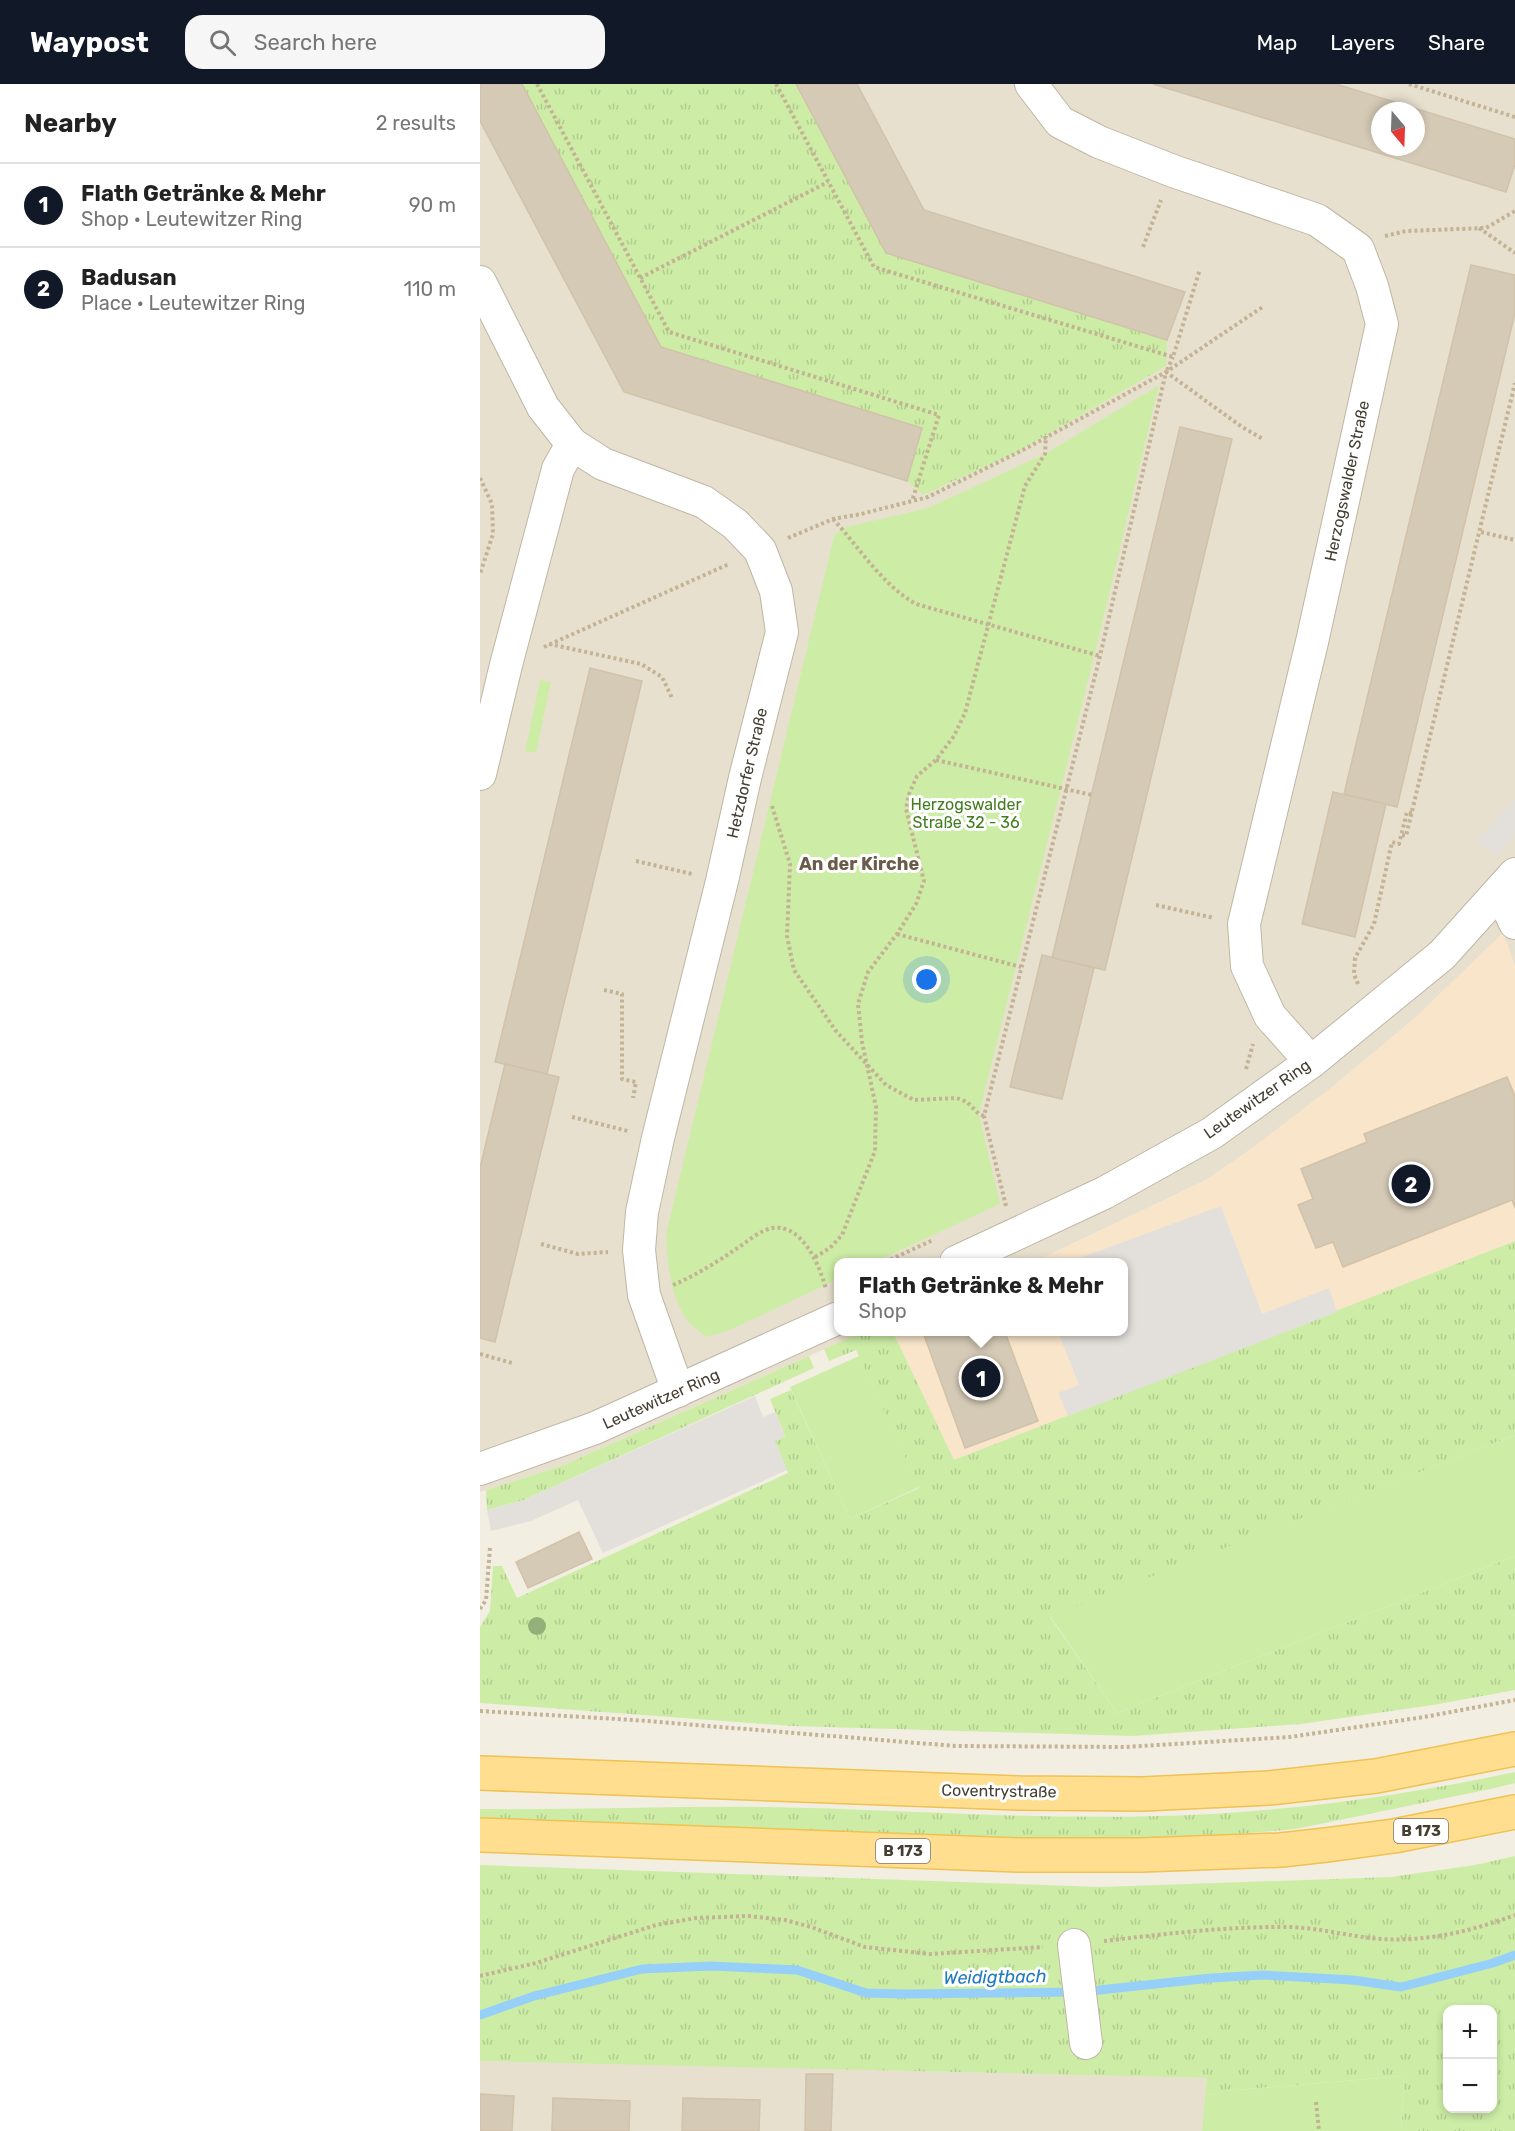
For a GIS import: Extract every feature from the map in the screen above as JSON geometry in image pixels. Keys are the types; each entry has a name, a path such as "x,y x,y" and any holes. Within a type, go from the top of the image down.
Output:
{"main road":[{"name":"Coventrystraße","path":"480,1773 1019,1793 1143,1794 1269,1788 1376,1776 1515,1749"},
{"name":"B 173","path":"480,1834 1020,1855 1141,1855 1281,1850 1326,1845 1394,1836 1515,1812"}],"street":[{"path":"1031,84 1060,122 1099,142 1173,171 1317,220 1358,249"},
{"name":"Herzogswalder Straße","path":"1311,1062 1270,1016 1247,966 1244,924 1312,642 1382,324 1372,286 1358,249"},
{"name":"Hetzdorfer Straße","path":"480,282 543,407 572,444 603,464 704,502 735,525 760,550 776,591 782,632 658,1138 642,1212 639,1250 644,1295 678,1391"},
{"path":"480,774 506,665 558,470 572,444"},
{"path":"1508,883 1515,923"},
{"name":"Leutewitzer Ring","path":"961,1258 1006,1217 1104,1193 1212,1133 1311,1062 1442,955 1508,883"},
{"name":"Leutewitzer Ring","path":"480,1469 595,1428 834,1320"},
{"path":"1074,1945 1086,2043"}],"path":[{"path":"537,84 669,332 939,415 912,501"},
{"path":"776,84 874,267 1173,357"},
{"path":"1409,84 1515,117"},
{"path":"1143,247 1173,171"},
{"path":"640,278 828,182"},
{"path":"1358,249 1373,239 1406,231 1486,228 1515,211"},
{"path":"1479,228 1515,253"},
{"path":"1006,1217 984,1116 1100,656 1166,372 1173,357 1200,269"},
{"path":"506,665 833,519 928,497 1023,450 1166,372 1264,306"},
{"path":"1166,372 1242,427 1263,439"},
{"path":"1375,1010 1362,995 1354,974 1355,958 1374,924 1392,842 1399,844 1407,812 1412,813 1515,383"},
{"path":"815,1257 830,1248 842,1235 875,1151 876,1107 862,1042 858,1004 868,972 916,904 924,881 906,809 909,794 917,776 936,760 954,736 965,712 1025,486 1045,454 1047,436"},
{"path":"480,478 492,504 493,534 480,574"},
{"path":"833,519 903,597 916,604 1100,656"},
{"path":"1480,532 1515,540"},
{"path":"549,644 641,664 662,676 672,698"},
{"path":"936,760 1092,795"},
{"path":"745,778 766,784 790,864 787,936 794,970 836,1031 886,1085 914,1100 957,1098 967,1102 984,1116"},
{"path":"636,861 656,866"},
{"path":"1156,905 1211,917"},
{"path":"897,934 1021,967"},
{"path":"604,990 622,994 622,1079 636,1082 632,1101"},
{"path":"1239,1075 1248,1067 1253,1040"},
{"path":"572,1117 602,1125"},
{"path":"627,1131 629,1121"},
{"path":"1006,1217 1015,1202"},
{"path":"672,1285 694,1275 760,1234 774,1228 790,1232 802,1240 815,1257 827,1290"},
{"path":"895,1258 935,1239"},
{"path":"541,1244 578,1254"},
{"path":"816,1294 833,1287"},
{"path":"480,1354 512,1363"},
{"path":"480,1609 486,1600 490,1548"},
{"path":"480,1711 634,1720 955,1746 1125,1747 1290,1737 1424,1717 1515,1700"},
{"path":"480,1976 536,1963 656,1925 696,1918 748,1916 785,1920 865,1947 930,1954 1074,1945 1242,1927 1294,1927 1381,1939 1418,1939 1456,1934 1515,1915"},
{"path":"1316,2102 1319,2131"}],"shaded area":[{"path":"480,84 1515,84 1515,966 1503,933 1414,1019 1331,1088 1251,1149 1206,1180 1042,1258 834,1258 834,1336 854,1336 564,1465 480,1492"},
{"path":"1515,799 1515,836 1496,856 1477,840"},
{"path":"1503,933 1515,966 1515,1241 954,1461 895,1336 1128,1336 1128,1258 1042,1258 1206,1180 1331,1088 1414,1019"},
{"path":"1221,1206 1262,1314 1329,1288 1337,1312 1068,1416 1058,1393 1079,1385 1060,1336 1128,1336 1128,1258 1080,1258"},
{"path":"755,1396 763,1417 775,1412 785,1436 775,1441 787,1470 603,1553 578,1500 531,1521 491,1531 487,1510 524,1500"},
{"path":"480,2061 1207,2078 1202,2131 480,2131"}],"green space":[{"path":"522,84 796,84 886,253 1167,340 1166,366 1017,452 923,495 907,481 922,428 661,347"},
{"name":"Herzogswalder Straße 32 - 36","path":"1159,385 1095,653 979,1114 1000,1204 884,1258 834,1258 834,1281 730,1330 706,1337 687,1320 676,1298 668,1266 666,1234 834,536 842,528 928,508 1045,454"},
{"path":"540,680 551,682 536,753 525,751"},
{"path":"1515,1241 1515,1435 1050,1617 1117,1713 1515,1556 1515,1690 1433,1705 1301,1724 1133,1736 792,1726 480,1703 480,1627 490,1611 493,1566 502,1566 517,1598 788,1473 775,1441 785,1436 770,1399 791,1390 850,1519 919,1488 856,1350 829,1361 824,1349 854,1336 895,1336 954,1460"},
{"path":"809,1356 814,1368 524,1500 487,1510 486,1490 564,1465"},
{"path":"859,1356 919,1487 850,1519 790,1387"},
{"path":"1515,1435 1515,1556 1117,1713 1050,1616"},
{"path":"1515,1772 1515,1783 1495,1788 1296,1829 1214,1836 1142,1839 1001,1838 480,1820 480,1809 695,1807 816,1808 1060,1817 1203,1814 1338,1802 1426,1789"},
{"path":"1515,1856 1515,2131 1401,2131 1404,2076 1224,2091 1205,2096 1207,2078 480,2061 480,1865 1101,1887 1391,1877 1475,1865"},
{"path":"1404,2076 1401,2131 1202,2131 1205,2096 1224,2091"}],"building":[{"path":"480,84 522,84 661,347 922,428 907,481 624,392 480,121"},
{"path":"796,84 857,84 924,210 1185,292 1167,340 886,253"},
{"path":"1153,84 1336,84 1395,102 1371,102 1371,151"},
{"path":"1425,111 1515,139 1515,164 1506,192 1388,156 1425,156"},
{"path":"1471,265 1515,275 1515,313 1397,807 1344,794"},
{"path":"1180,427 1232,439 1105,970 1052,958"},
{"path":"590,668 642,681 547,1074 495,1062"},
{"path":"1333,792 1386,804 1355,937 1302,924"},
{"path":"1042,955 1094,968 1062,1099 1010,1087"},
{"path":"505,1064 559,1077 495,1342 480,1338 480,1168"},
{"path":"1507,1077 1515,1096 1515,1208 1512,1200 1343,1267 1333,1242 1316,1248 1298,1205 1313,1199 1301,1169 1367,1142 1364,1134"},
{"path":"924,1336 1006,1336 1038,1421 965,1448"},
{"path":"579,1532 592,1559 528,1588 516,1562"},
{"path":"806,2074 833,2074 831,2131 805,2131"},
{"path":"480,2094 514,2096 512,2131 480,2131"},
{"path":"553,2098 630,2101 629,2131 552,2131"},
{"path":"683,2098 760,2100 759,2131 682,2131"}],"waterway":[{"name":"Weidigtbach","path":"480,2015 534,1996 642,1969 711,1966 797,1970 866,1993 904,1994 1081,1992 1211,1978 1263,1975 1353,1980 1401,1987 1515,1955"}],"place":[{"name":"Badusan","path":"1411,1184"},
{"name":"Flath Getränke & Mehr","path":"981,1378"}],"district":[{"name":"An der Kirche","path":"859,864"}]}
